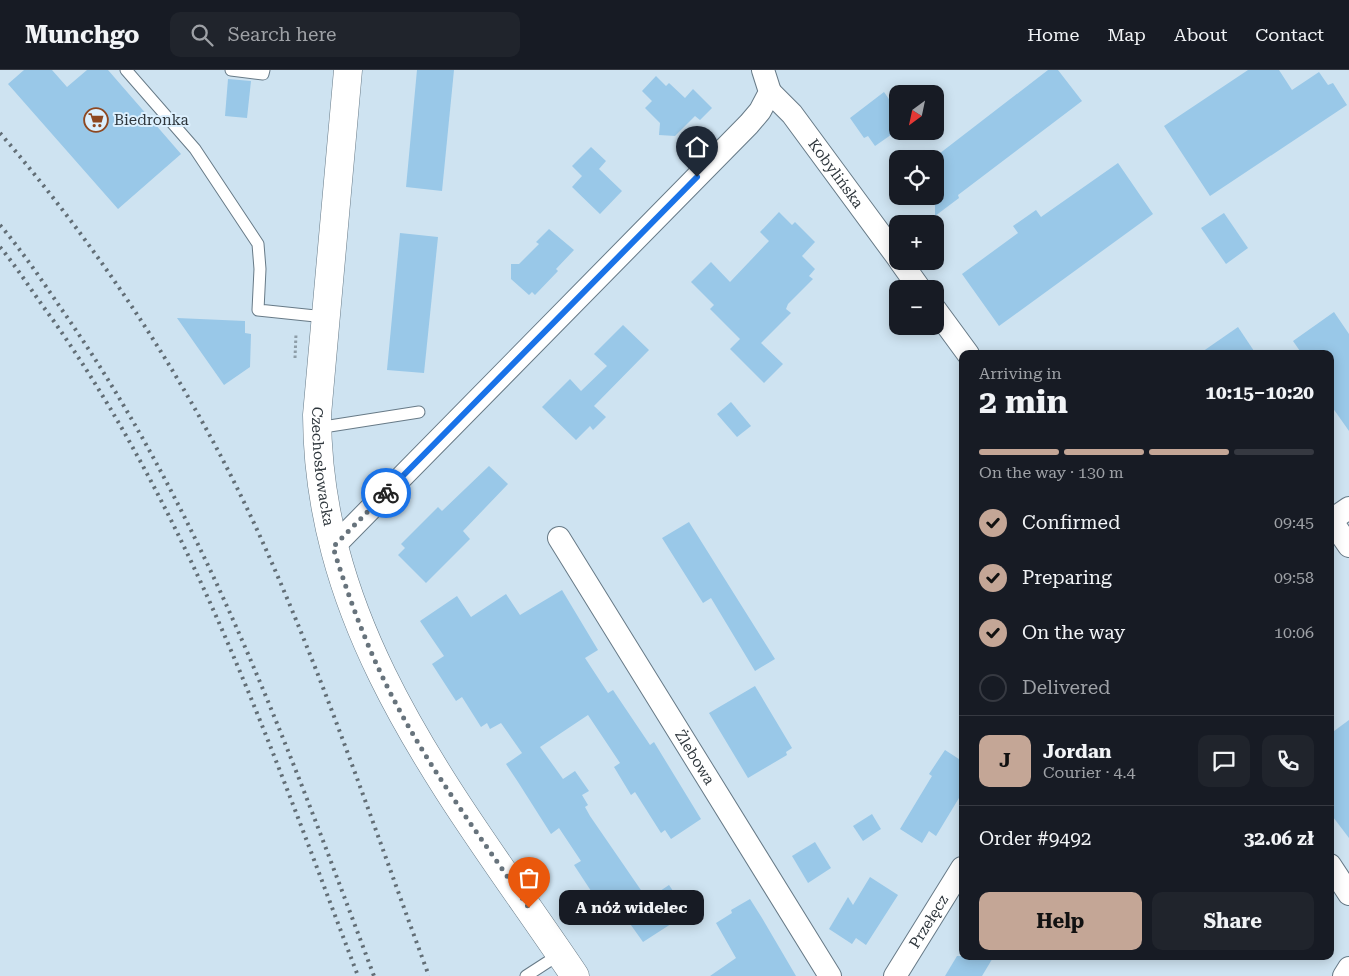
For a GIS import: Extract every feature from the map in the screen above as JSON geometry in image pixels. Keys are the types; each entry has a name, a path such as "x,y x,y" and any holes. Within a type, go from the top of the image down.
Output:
{"street":[{"name":"Czechosłowacka","path":"348,70 325,317 318,428 322,489 333,547 364,638 409,728 568,965"},
{"path":"333,547 743,131 760,111 770,92 763,70"},
{"name":"Kobylińska","path":"770,92 792,114 889,246"},
{"path":"944,321 965,350"},
{"path":"1337,516 1349,546"},
{"name":"Żlebowa","path":"559,538 830,976"},
{"path":"1334,871 1349,894"},
{"name":"Przełęcz","path":"895,976 959,873"},
{"path":"1344,976 1349,968"}],"lane":[{"path":"126,70 195,149 258,244 260,269 258,310 325,317"},
{"path":"231,70 263,74 264,70"},
{"path":"318,428 419,412"},
{"path":"526,976 568,965"}],"building":[{"name":"Biedronka","path":"24,70 52,70 67,87 87,70 108,70 181,154 118,209 8,84"},
{"path":"417,70 454,70 442,191 406,187"},
{"path":"1048,70 1058,70 1082,101 958,195 959,198 935,215 935,205 944,205 944,150"},
{"path":"1248,70 1279,70 1292,90 1319,72 1328,85 1333,83 1347,105 1210,196 1164,126"},
{"path":"656,76 666,86 669,83 685,98 693,89 712,108 700,120 695,116 675,136 659,135 660,123 645,108 652,101 642,91"},
{"path":"228,79 251,81 247,118 225,116"},
{"path":"884,92 889,99 889,136 875,146 868,136 864,138 850,118"},
{"path":"591,147 606,161 599,169 622,191 600,214 572,187 582,176 572,166"},
{"path":"1118,163 1153,214 999,326 962,274 1018,233 1013,226 1036,210 1041,217"},
{"path":"779,212 792,225 795,222 815,242 802,256 815,269 809,276 813,279 788,304 786,309 791,313 761,343 783,364 764,383 730,349 740,339 710,309 714,305 691,282 711,262 730,282 769,241 760,232"},
{"path":"1224,213 1248,248 1226,264 1201,228"},
{"path":"549,229 574,250 556,269 558,271 535,295 532,292 529,295 511,279 511,264 519,264 539,244 536,242"},
{"path":"400,233 438,237 424,373 387,370"},
{"path":"1334,312 1349,334 1349,431 1334,410 1334,350 1299,350 1293,341"},
{"path":"177,318 245,321 245,333 251,334 250,367 224,385"},
{"path":"623,325 649,350 594,406 606,417 593,430 590,426 576,440 542,407 570,379 581,391 607,366 594,354"},
{"path":"1238,327 1253,350 1205,350"},
{"path":"731,402 751,426 737,437 717,414"},
{"path":"489,466 508,484 463,531 470,539 426,583 398,555 405,548 401,544 438,507 442,511"},
{"path":"689,522 775,659 755,671 711,598 703,603 662,538"},
{"path":"562,590 598,650 585,658 608,693 613,690 650,745 654,742 701,819 671,839 665,830 661,833 635,792 631,795 614,767 620,763 588,715 540,747 563,779 575,771 589,791 582,795 588,805 585,807 590,816 645,896 654,890 657,893 669,885 688,913 643,942 606,890 595,897 574,865 581,861 559,828 551,834 506,764 522,753 501,723 490,729 487,723 481,727 462,697 456,701 432,664 444,656 420,621 457,596 471,617 506,594 520,615"},
{"path":"755,686 792,748 786,752 787,755 748,778 709,713"},
{"path":"1349,720 1349,838 1334,818 1334,731"},
{"path":"945,750 959,759 959,798 936,836 929,831 922,843 900,829 932,776 929,774"},
{"path":"872,814 881,829 863,841 853,826"},
{"path":"815,842 831,868 808,883 792,856"},
{"path":"870,877 898,895 866,945 856,938 852,944 829,929 848,897 853,905"},
{"path":"750,899 796,976 710,976 736,958 716,923 732,913 731,910"},
{"path":"957,956 959,956 959,960 992,960 982,976 945,976"}],"railway":[{"path":"0,133 75,226 110,274 175,375 233,480 283,588 327,698 429,976"},
{"path":"0,225 60,307 111,385 157,465 199,547 238,631 274,716 374,976"},
{"path":"0,247 53,320 103,396 148,475 188,556 226,638 261,722 358,976"}],"way so far":[{"path":"386,493 333,547 347,591 364,638 409,728 529,908"}],"place":[{"name":"Biedronka","path":"96,120"},
{"name":"A nóż widelec","path":"529,908"}],"route":[{"path":"386,493 697,177"}]}
